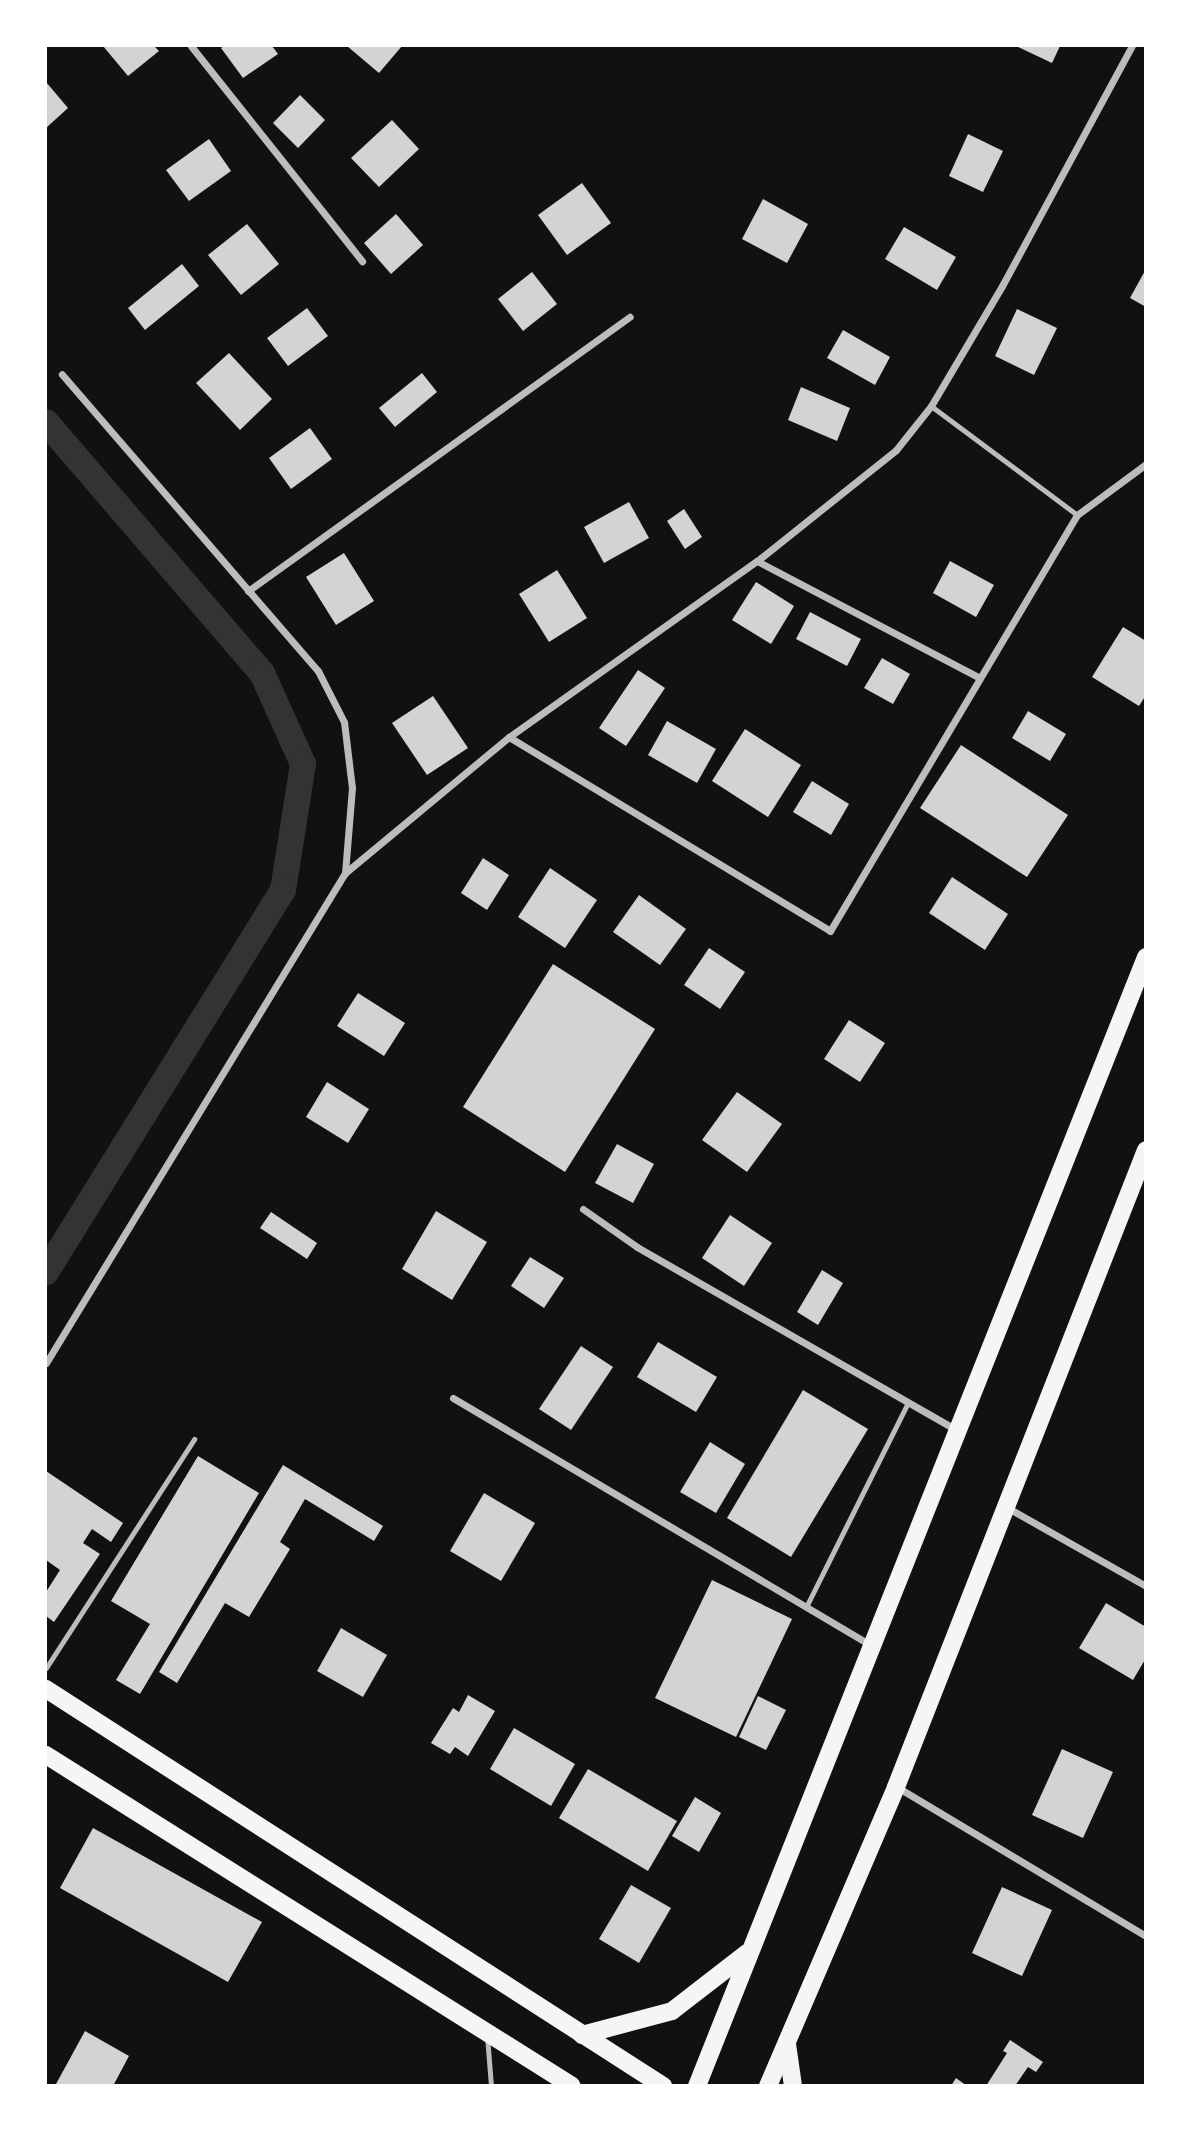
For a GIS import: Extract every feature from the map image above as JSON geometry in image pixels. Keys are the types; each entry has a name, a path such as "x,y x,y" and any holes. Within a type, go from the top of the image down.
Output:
{"main road":[{"path":"697,2085 960,1432 1146,957"},
{"path":"768,2085 896,1787 1008,1508 1146,1150"},
{"path":"46,1689 663,2085"},
{"path":"46,1755 572,2085"},
{"path":"582,2035 672,2011 717,1980 752,1948"},
{"path":"787,2040 793,2085"}],"street":[{"path":"191,46 362,261"},
{"path":"46,1363 345,873 509,737 757,561 896,450 931,406 1002,286 1132,46"},
{"path":"248,591 631,317"},
{"path":"62,374 318,671 344,722 352,788 345,873"},
{"path":"509,737 830,931 978,677 1077,515 1146,464"},
{"path":"757,561 978,677"},
{"path":"583,1209 637,1247 960,1432"},
{"path":"453,1398 872,1646"},
{"path":"1008,1508 1146,1586"},
{"path":"896,1787 1146,1936"}],"lane":[{"path":"931,406 1077,515"},
{"path":"806,1607 908,1402"},
{"path":"46,1668 194,1439"},
{"path":"487,2033 491,2085"}],"building":[{"path":"103,46 154,46 159,51 128,76"},
{"path":"272,46 278,54 243,78 221,48"},
{"path":"347,46 402,46 379,73"},
{"path":"1016,46 1060,46 1052,63"},
{"path":"46,82 68,108 46,128"},
{"path":"300,95 325,120 298,148 273,123"},
{"path":"392,120 419,149 379,187 351,158"},
{"path":"968,134 1003,151 983,192 949,176"},
{"path":"209,139 231,171 189,201 166,170"},
{"path":"582,183 611,223 567,255 538,215"},
{"path":"763,199 808,224 787,263 742,239"},
{"path":"396,214 423,245 391,274 364,243"},
{"path":"247,224 279,264 241,295 208,255"},
{"path":"904,227 956,257 937,290 885,259"},
{"path":"182,264 199,286 145,330 128,308"},
{"path":"1146,269 1146,307 1130,298"},
{"path":"532,272 557,304 523,331 498,299"},
{"path":"307,308 328,336 288,366 267,338"},
{"path":"1017,309 1057,328 1034,375 995,356"},
{"path":"843,330 890,357 875,385 827,358"},
{"path":"229,353 272,399 240,430 196,383"},
{"path":"422,373 437,392 395,427 379,408"},
{"path":"801,387 850,408 837,441 788,420"},
{"path":"310,428 332,459 291,489 269,458"},
{"path":"629,502 649,538 604,563 584,527"},
{"path":"684,509 702,537 685,549 667,521"},
{"path":"344,553 374,601 336,625 306,577"},
{"path":"950,561 994,585 976,617 933,593"},
{"path":"557,570 587,618 549,642 519,594"},
{"path":"756,582 794,606 771,644 732,620"},
{"path":"810,612 861,639 847,666 796,639"},
{"path":"1123,627 1146,641 1146,695 1139,706 1092,677"},
{"path":"882,658 910,674 893,704 864,688"},
{"path":"638,670 665,688 626,746 599,728"},
{"path":"433,696 468,748 427,775 392,723"},
{"path":"1028,711 1066,734 1050,761 1012,738"},
{"path":"667,721 716,749 697,783 648,755"},
{"path":"745,729 801,765 768,817 712,781"},
{"path":"961,745 1068,815 1027,877 920,808"},
{"path":"812,781 849,804 831,835 793,812"},
{"path":"483,858 509,875 487,910 461,893"},
{"path":"550,868 597,900 565,948 518,917"},
{"path":"952,877 1008,914 985,950 929,913"},
{"path":"639,895 686,929 660,965 613,932"},
{"path":"709,948 745,972 720,1009 684,985"},
{"path":"553,964 655,1029 565,1172 463,1107"},
{"path":"358,993 405,1023 384,1056 337,1026"},
{"path":"849,1020 885,1043 860,1082 824,1059"},
{"path":"327,1082 369,1109 348,1143 306,1117"},
{"path":"737,1092 782,1124 747,1172 702,1140"},
{"path":"617,1144 654,1164 633,1203 595,1183"},
{"path":"436,1211 487,1242 452,1300 402,1269"},
{"path":"271,1212 317,1243 307,1259 260,1228"},
{"path":"730,1215 772,1243 744,1286 702,1258"},
{"path":"530,1257 564,1278 544,1308 511,1286"},
{"path":"822,1270 843,1283 818,1325 797,1312"},
{"path":"658,1342 717,1377 696,1412 637,1377"},
{"path":"581,1346 613,1367 571,1430 539,1409"},
{"path":"803,1390 868,1429 791,1557 727,1518"},
{"path":"710,1442 745,1464 716,1513 680,1492"},
{"path":"198,1456 259,1493 140,1694 116,1680 150,1624 111,1601"},
{"path":"283,1465 383,1526 374,1541 305,1499 280,1542 290,1549 249,1617 225,1603 177,1683 159,1672"},
{"path":"46,1471 123,1523 111,1542 92,1529 83,1543 100,1554 54,1622 46,1616 46,1592 60,1570 46,1560"},
{"path":"484,1493 535,1523 501,1581 450,1551"},
{"path":"712,1580 792,1619 736,1737 655,1698"},
{"path":"1106,1603 1146,1627 1146,1658 1133,1680 1079,1648"},
{"path":"341,1628 387,1655 363,1697 317,1671"},
{"path":"468,1695 495,1711 468,1756 455,1747 450,1754 431,1743 453,1708 459,1712"},
{"path":"758,1696 786,1710 766,1750 739,1737"},
{"path":"514,1728 575,1764 551,1806 490,1769"},
{"path":"1062,1749 1113,1772 1083,1838 1032,1815"},
{"path":"588,1769 677,1821 648,1871 559,1818"},
{"path":"695,1797 721,1813 699,1852 672,1836"},
{"path":"93,1828 262,1922 228,1982 60,1888"},
{"path":"631,1885 671,1908 639,1963 599,1939"},
{"path":"1002,1887 1052,1910 1022,1976 972,1953"},
{"path":"85,2031 129,2056 113,2086 56,2084"},
{"path":"1010,2040 1043,2062 1036,2072 1028,2067 1015,2086 986,2086 1007,2053 1003,2051"},
{"path":"956,2078 967,2086 951,2086"}],"waterway":[{"path":"46,422 262,673 303,764 283,890 46,1272"}]}
